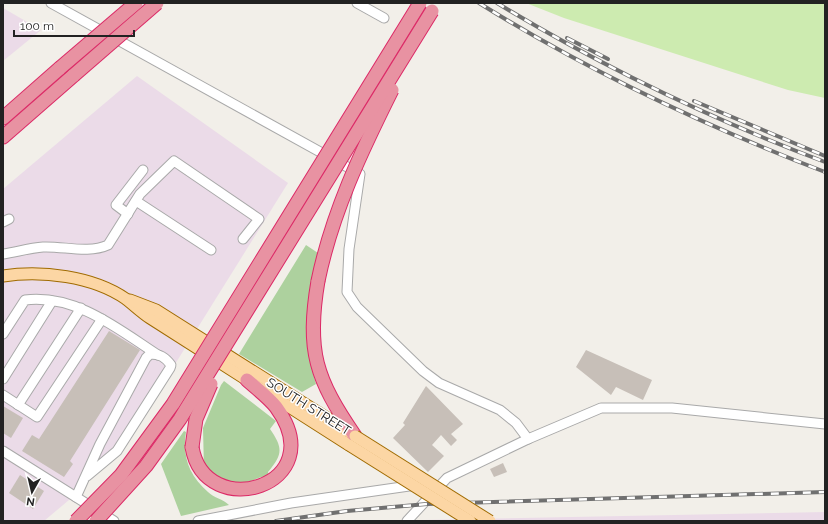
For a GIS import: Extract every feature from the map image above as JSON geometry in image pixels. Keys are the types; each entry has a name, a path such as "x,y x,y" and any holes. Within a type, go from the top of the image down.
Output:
{"highway":[{"path":"3,118 136,3"},
{"path":"3,136 157,3"},
{"path":"76,521 122,474 173,404 420,3"},
{"path":"352,440 330,398 317,364 314,348 313,324 318,281 330,230 347,183 434,7"},
{"path":"107,520 128,489 164,443 250,308 434,7"},
{"path":"3,108 60,68"},
{"path":"247,380 276,408 287,429 291,453 283,474 276,484 268,489 249,496 237,496 224,494 213,488 204,480 196,469 192,447 194,428 203,400 250,308"}],"main road":[{"name":"SOUTH STREET","path":"3,276 46,274 68,277 91,283 125,299 142,303 156,310 352,440 470,521"},
{"name":"SOUTH STREET","path":"125,299 150,318 247,380 490,521"}],"street":[{"path":"51,3 360,174 349,249 347,292 357,307 423,371 439,383 500,410 516,423 528,439"},
{"path":"358,3 384,18"},
{"path":"3,254 42,247 101,248 108,245 140,194 174,161 258,219 243,239"},
{"path":"128,214 116,204 143,170"},
{"path":"136,201 211,250"},
{"path":"3,334 25,300 52,301 81,308 102,319 167,360 170,368 117,452 87,476"},
{"path":"3,379 52,301"},
{"path":"18,405 81,308"},
{"path":"3,395 37,417 102,319"},
{"path":"76,497 87,476 100,444 146,358 150,354 158,355"},
{"path":"198,521 291,503 409,486 447,478 528,439 601,408 672,408 825,424"},
{"path":"3,451 76,497 107,520"},
{"path":"407,521 447,478"}],"shaded area":[{"path":"3,8 41,30 3,61"},
{"path":"137,76 288,183 167,377 112,454 69,500 44,521 3,521 3,189"},
{"path":"825,512 825,521 423,521 424,520"}],"green space":[{"path":"526,3 825,3 825,98 788,90 564,18"},
{"path":"306,245 318,253 312,286 309,318 310,351 316,384 302,392 239,354"},
{"path":"224,381 276,421 270,429 277,441 280,451 273,466 268,472 269,477 266,479 261,477 238,486 210,477 204,470 203,428"},
{"path":"184,431 186,432 185,449 188,465 196,479 201,486 213,496 229,505 181,516 161,464"}],"building":[{"path":"109,331 140,350 70,461 73,464 64,477 22,451 32,435 39,439"},
{"path":"586,350 652,380 643,400 616,387 611,395 576,367"},
{"path":"426,386 463,424 451,434 457,440 451,446 441,435 432,445 444,456 428,472 393,438 405,425 403,423"},
{"path":"3,406 23,418 11,438 3,433"},
{"path":"503,463 507,472 494,477 490,469"},
{"path":"20,475 44,491 33,509 9,493"}],"railway":[{"path":"479,3 562,52 648,96 736,136 825,172"},
{"path":"497,3 616,70 657,90 740,128 825,162"},
{"path":"567,38 608,59"},
{"path":"694,101 825,156"},
{"path":"276,521 347,511 427,504 825,492"}]}
